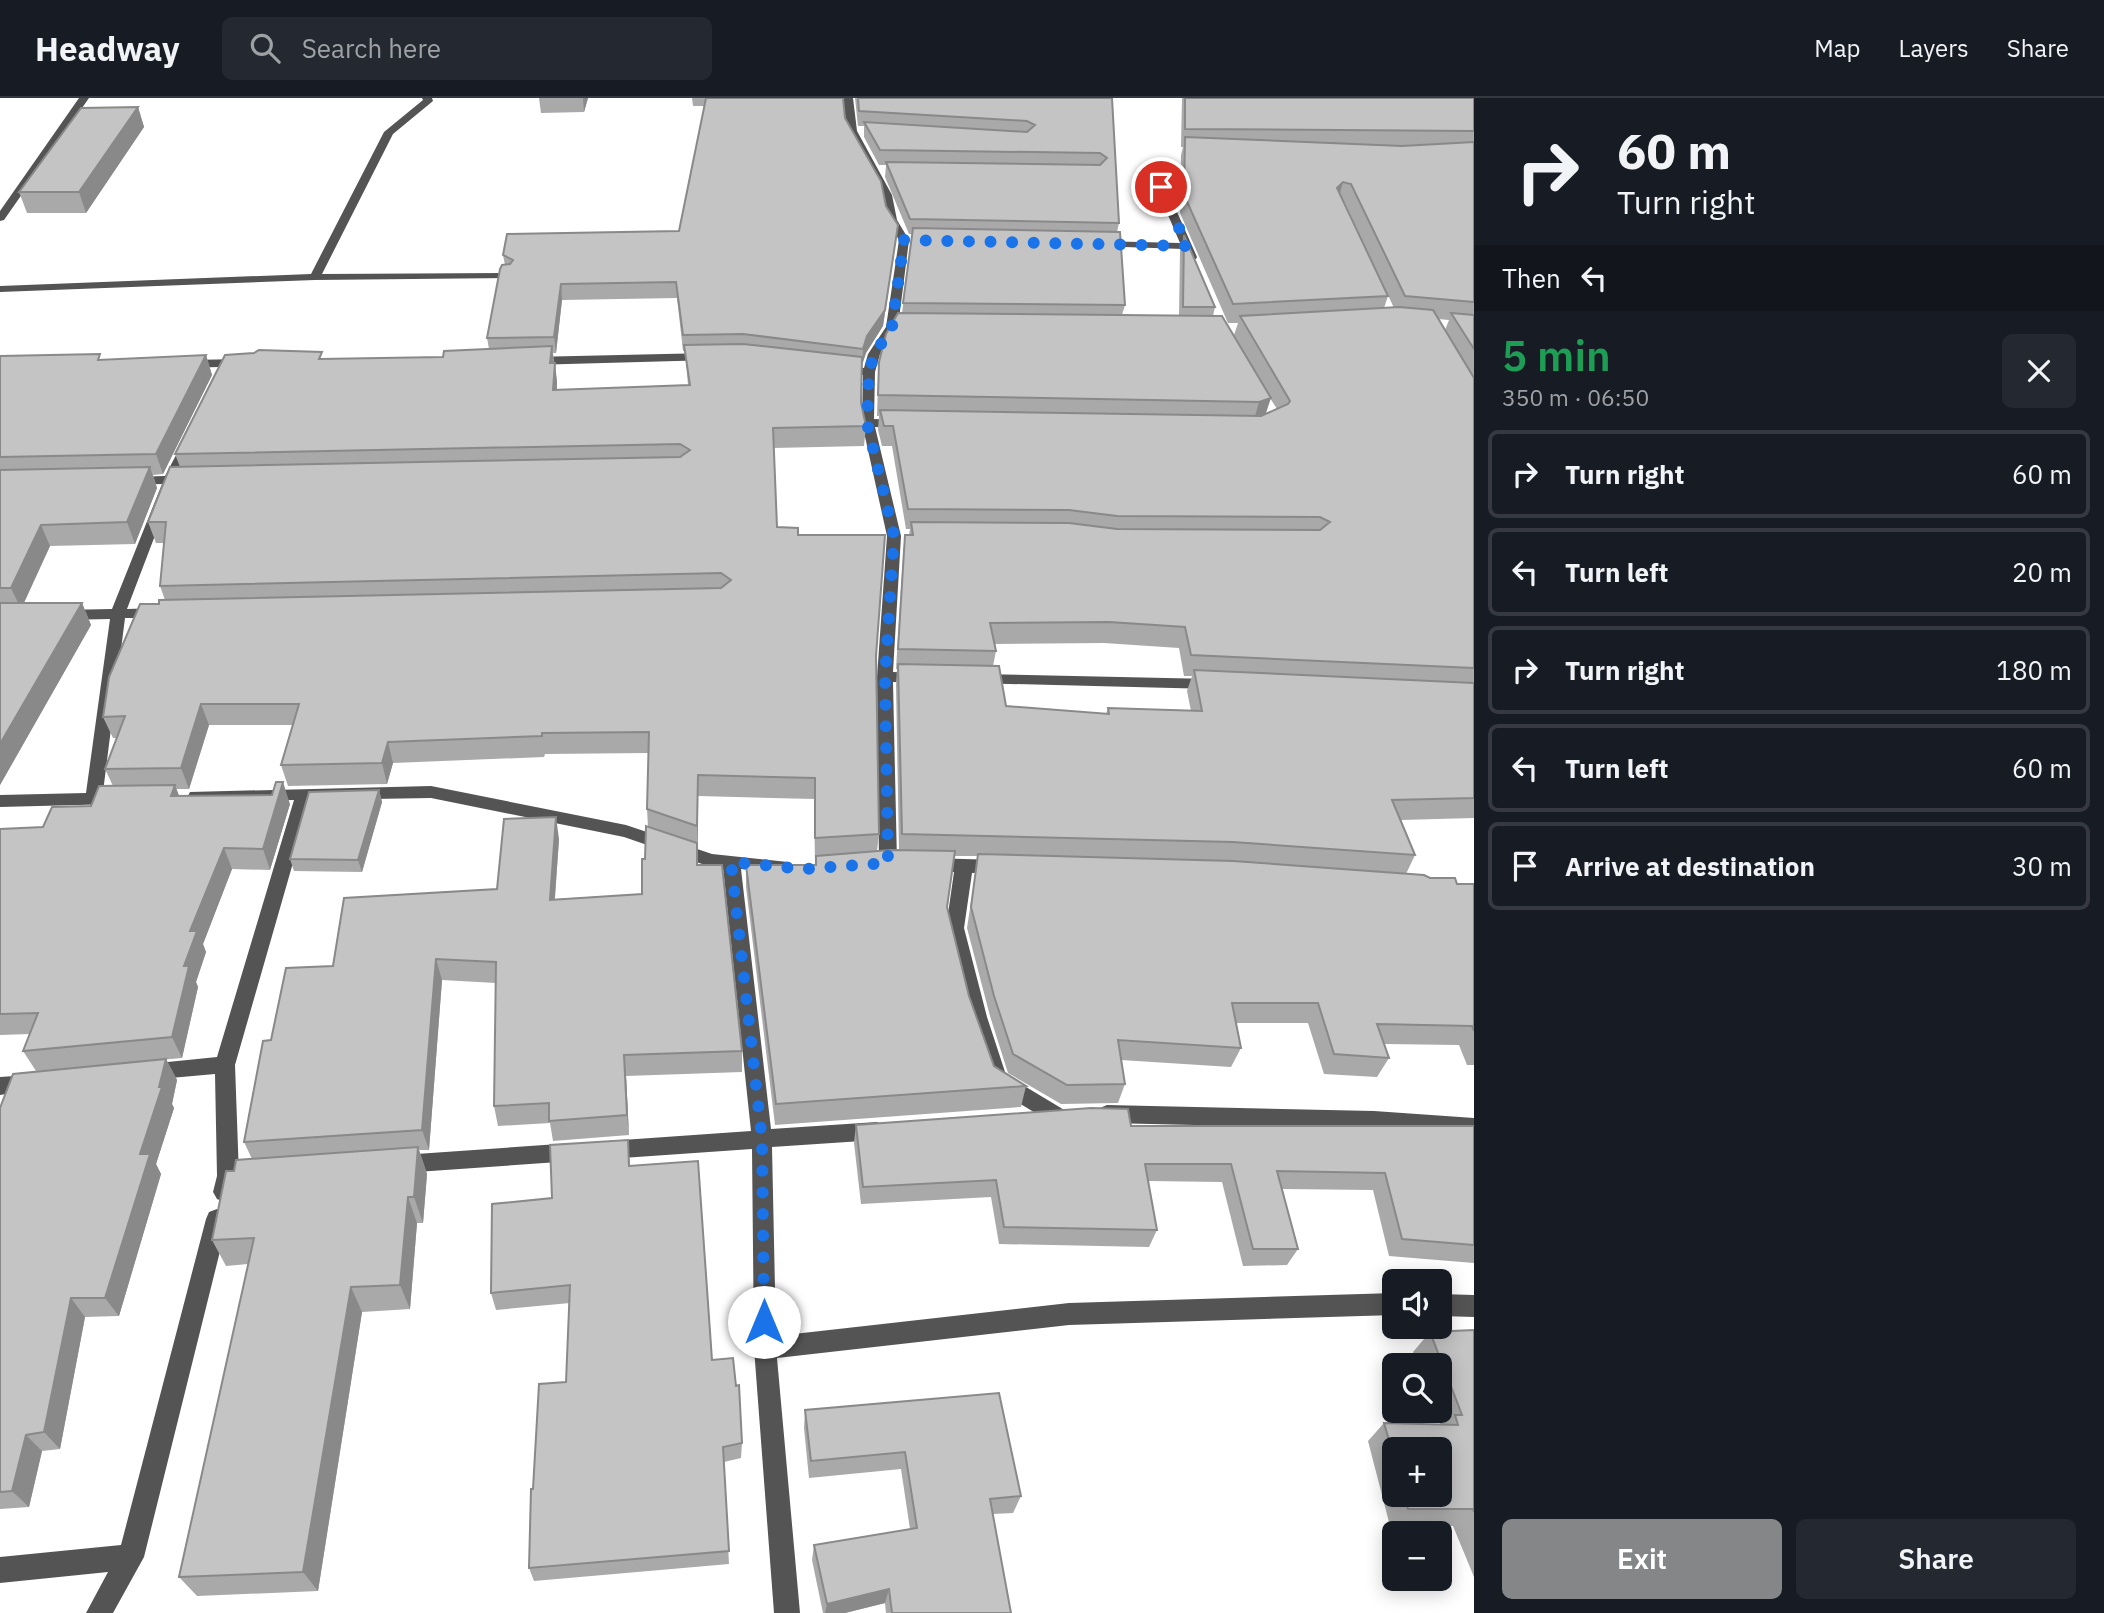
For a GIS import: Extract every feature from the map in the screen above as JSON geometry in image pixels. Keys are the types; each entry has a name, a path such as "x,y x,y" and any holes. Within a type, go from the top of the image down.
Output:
{"street":[{"path":"0,218 84,98"},
{"path":"315,277 389,132 428,101 427,98"},
{"path":"848,98 852,131 887,195 892,220 904,240 892,327 874,355 869,372 867,423 900,536 885,677 894,864 1019,867"},
{"path":"852,131 865,132"},
{"path":"874,171 888,171"},
{"path":"1161,187 1197,270"},
{"path":"904,240 918,240"},
{"path":"1093,244 1187,246"},
{"path":"0,289 315,277 506,276"},
{"path":"892,327 905,327"},
{"path":"514,361 719,357"},
{"path":"174,364 225,369 255,363"},
{"path":"828,367 869,372"},
{"path":"867,423 923,424"},
{"path":"94,799 118,613 170,480 193,433"},
{"path":"115,481 198,479"},
{"path":"52,615 173,612"},
{"path":"885,677 1232,685"},
{"path":"173,796 431,792 626,831 711,860 804,869"},
{"path":"99,1613 131,1557 235,1176 225,1065 305,793"},
{"path":"0,801 133,797"},
{"path":"731,862 762,1139 765,1348 787,1613"},
{"path":"964,866 956,928 977,1017 998,1080 1059,1117"},
{"path":"132,1074 225,1065"},
{"path":"0,1086 53,1081"},
{"path":"1018,1120 1085,1114 1374,1120 1474,1128"},
{"path":"379,1166 897,1129"},
{"path":"765,1348 1069,1314 1382,1304"},
{"path":"1452,1305 1474,1306"},
{"path":"0,1570 131,1557"}],"building":[{"path":"706,98 843,98 845,118 881,181 886,206 898,225 885,310 867,336 863,349 743,334 683,335 676,282 561,284 554,337 487,338 500,269 502,265 510,264 513,260 503,255 507,234 679,231"},
{"path":"858,98 1112,98 1119,223 910,219 886,162 1100,165 1107,158 1100,153 880,150 864,122 1027,132 1035,125 1027,121 859,111"},
{"path":"1185,98 1474,98 1474,131 1185,129"},
{"path":"138,107 79,192 19,192 81,108"},
{"path":"1185,137 1402,146 1474,142 1474,302 1405,296 1351,184 1343,182 1337,188 1388,296 1233,304 1184,195"},
{"path":"913,228 1120,232 1125,305 903,303"},
{"path":"1184,235 1215,307 1183,307"},
{"path":"1399,307 1433,310 1474,378 1474,668 1191,655 1185,627 1109,622 990,623 996,651 898,649 905,535 913,535 911,522 1069,523 1117,529 1320,530 1330,522 1320,517 1117,516 1069,510 908,509 893,426 884,426 880,410 1261,416 1290,401 1240,316"},
{"path":"898,313 1222,316 1271,398 1259,402 878,395 879,362 886,334"},
{"path":"1451,313 1474,315 1474,349"},
{"path":"743,344 862,357 861,403 866,426 773,428 777,527 798,528 798,535 885,535 876,656 879,834 815,838 815,778 698,775 697,826 647,809 649,732 542,733 542,736 388,742 382,763 281,765 299,704 201,704 181,768 105,769 125,716 103,717 109,677 140,604 159,604 159,600 721,588 731,580 721,573 160,586 166,522 148,522 170,467 680,457 690,450 680,444 175,454 225,355 254,353 259,350 322,352 319,359 443,357 444,351 552,346 550,363 555,363 553,390 690,385 684,345"},
{"path":"100,354 98,360 206,355 156,454 0,457 0,356"},
{"path":"150,467 127,522 41,525 11,588 0,588 0,470"},
{"path":"0,603 82,603 0,744"},
{"path":"898,664 999,666 1006,706 1109,714 1108,708 1202,711 1194,670 1474,683 1474,798 1392,800 1415,855 1233,842 902,834"},
{"path":"276,782 283,782 263,849 224,848 190,931 197,931 184,966 189,966 172,1037 23,1051 38,1013 0,1014 0,829 43,827 52,807 91,806 99,786 175,785 171,796 272,795"},
{"path":"379,790 358,860 290,859 309,792"},
{"path":"556,817 550,900 642,894 646,826 697,843 697,865 722,865 742,1051 624,1055 627,1115 549,1121 549,1103 494,1106 496,962 436,959 422,1130 244,1142 263,1041 271,1040 286,968 333,966 344,898 497,889 504,819"},
{"path":"891,850 955,851 947,907 969,996 994,1066 1026,1086 776,1104 746,865 816,865 816,856"},
{"path":"978,854 1233,861 1424,875 1430,878 1455,878 1457,884 1474,884 1474,1031 1472,1026 1377,1024 1389,1058 1334,1054 1318,1003 1232,1003 1241,1048 1118,1040 1125,1084 1067,1085 1013,1054 994,996 971,907"},
{"path":"166,1059 159,1087 162,1087 140,1154 150,1154 105,1298 71,1298 44,1432 26,1435 12,1491 0,1492 0,1108 13,1074"},
{"path":"1091,1108 1128,1109 1131,1126 1474,1126 1474,1245 1402,1239 1385,1173 1277,1171 1298,1249 1253,1249 1231,1164 1145,1164 1157,1230 1004,1227 996,1180 863,1187 856,1125"},
{"path":"628,1140 629,1166 698,1161 712,1360 733,1358 736,1386 739,1385 742,1443 723,1447 729,1551 529,1568 531,1489 539,1384 566,1382 570,1285 491,1293 492,1204 552,1198 550,1145"},
{"path":"418,1147 414,1197 408,1197 400,1285 351,1287 303,1572 179,1577 254,1238 212,1240 226,1171 234,1171 236,1160"},
{"path":"1474,1330 1474,1512 1473,1509 1408,1509 1452,1507 1452,1437 1388,1437 1384,1423 1458,1425 1455,1415 1462,1415 1452,1389 1452,1353 1438,1353 1433,1339 1452,1339 1452,1331"},
{"path":"999,1393 1021,1496 990,1499 1011,1613 892,1613 889,1589 827,1604 814,1545 917,1528 905,1452 811,1461 805,1410"}],"route":[{"path":"764,1322 762,1139 731,862 804,869 888,863 885,677 894,536 867,423 869,372 874,355 892,327 904,240 1187,246 1161,187"}]}
